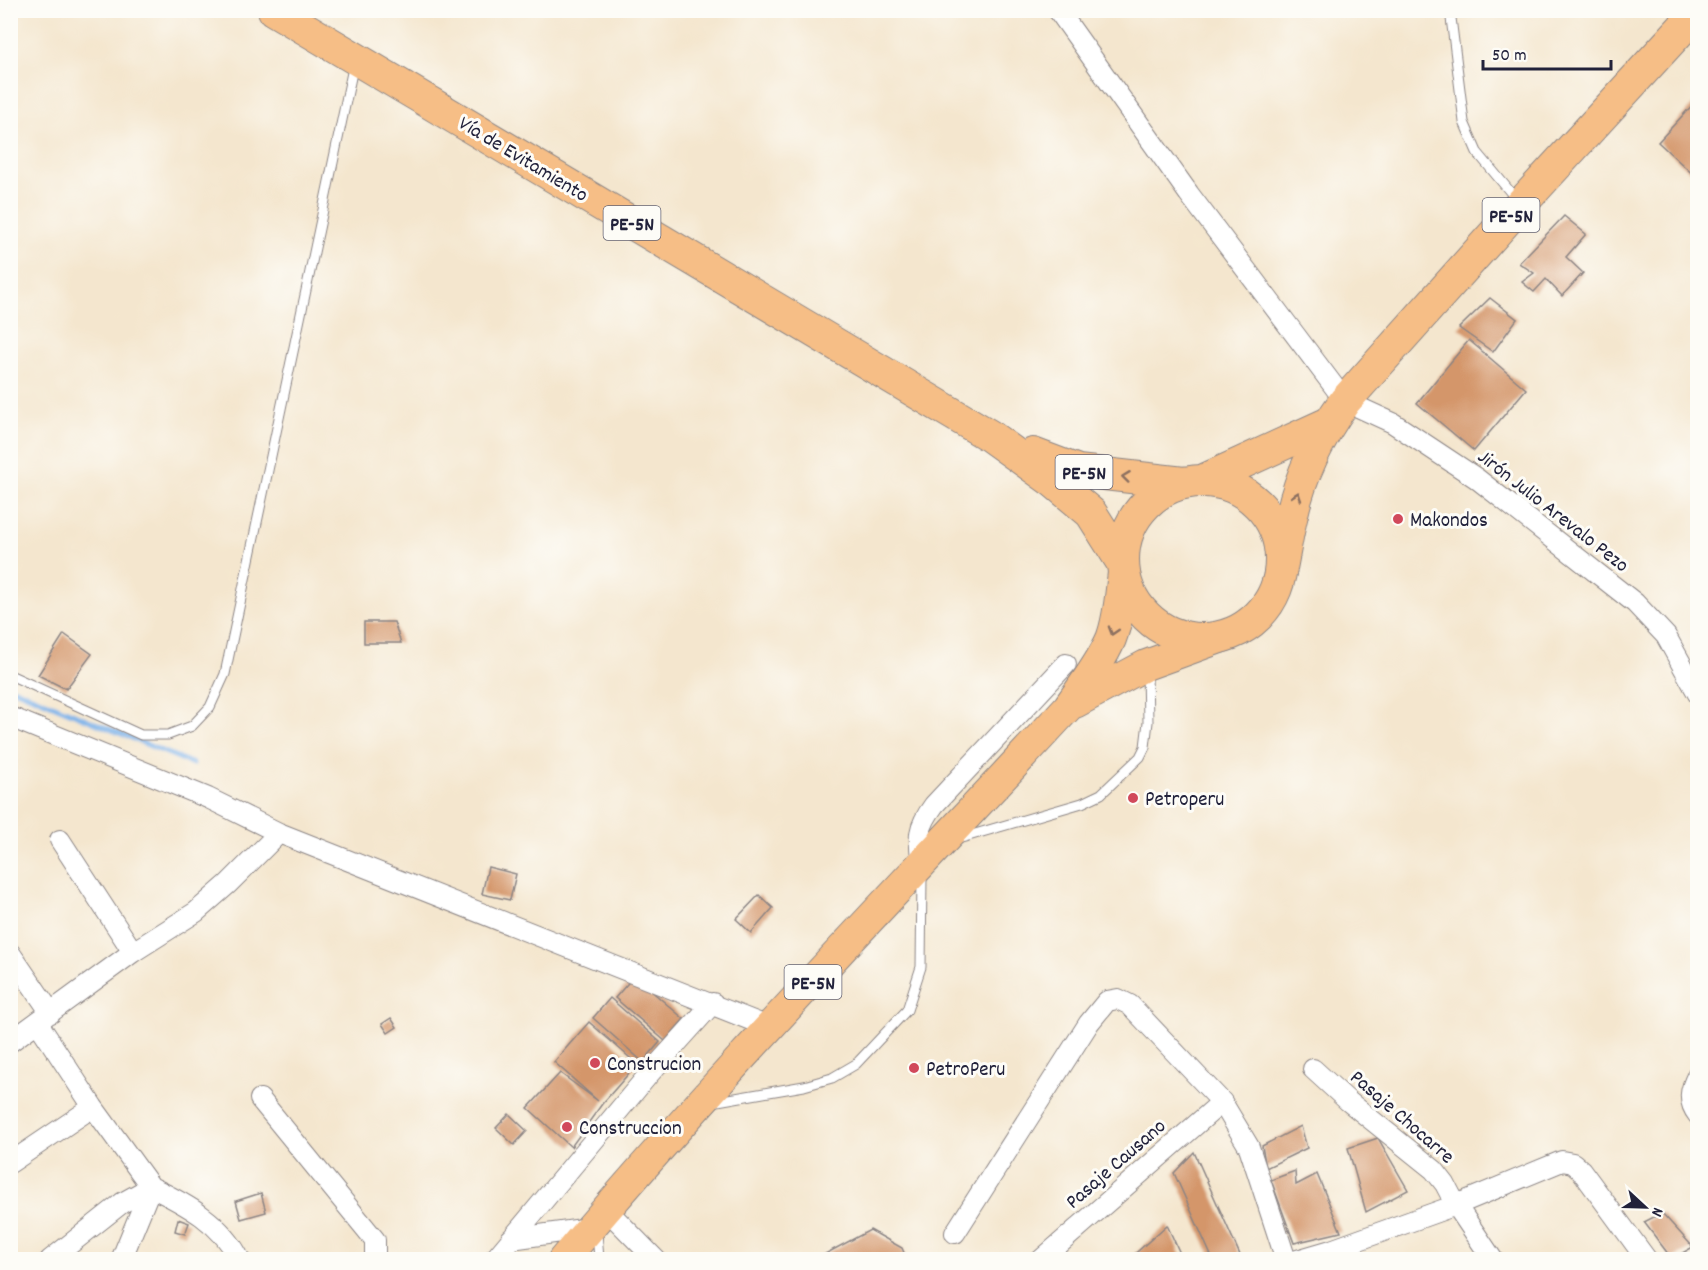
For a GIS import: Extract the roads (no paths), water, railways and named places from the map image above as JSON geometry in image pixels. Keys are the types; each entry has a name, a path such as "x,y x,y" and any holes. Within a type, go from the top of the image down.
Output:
{"highway":[{"name":"Vía de Evitamiento","path":"274,10 990,436 1054,482 1091,513 1123,568"},
{"name":"PE-5N","path":"1280,573 1292,512 1306,471 1337,412 1521,204 1698,11"},
{"name":"PE-5N","path":"1193,482 1337,412"},
{"name":"Vía de Evitamiento","path":"990,436 1078,471 1193,482"},
{"path":"1193,482 1229,486 1253,500 1270,520 1280,546 1280,573 1274,593 1263,610 1249,624 1231,634 1208,639 1185,638 1163,629 1144,615 1131,596 1123,568 1126,535 1139,512 1159,493 1193,482"}],"main road":[{"name":"PE-5N","path":"563,1260 701,1104 1068,707 1099,662 1111,638 1118,613 1123,568"},
{"name":"PE-5N","path":"1068,707 1146,665 1231,634"}],"street":[{"path":"1058,10 1189,194 1337,412"},
{"name":"Jirón Julio Arevalo Pezo","path":"1337,412 1393,423 1476,478 1635,603 1666,636 1698,694"},
{"path":"932,854 918,837 923,820 945,790 1065,664"},
{"path":"10,717 208,798 279,832 771,1028"},
{"path":"10,1042 133,952 204,905 279,832"},
{"path":"60,840 133,952"},
{"path":"10,953 93,1107 151,1187 181,1202 206,1219 233,1245 240,1260"},
{"path":"955,1233 1089,1023 1107,1001 1118,999 1130,1005 1222,1102 1249,1148 1286,1260"},
{"path":"494,1260 650,1073 713,1003"},
{"name":"Pasaje Chocarre","path":"1313,1069 1348,1101 1434,1170 1493,1260"},
{"path":"1696,1114 1689,1097 1698,1074"},
{"path":"260,1099 375,1240 375,1260"},
{"name":"Pasaje Causano","path":"1041,1260 1222,1102"},
{"path":"10,1163 93,1107"},
{"path":"1297,1260 1334,1255 1562,1161 1573,1163 1581,1170 1647,1260"},
{"path":"54,1258 122,1203 151,1187"},
{"path":"121,1260 151,1187"},
{"path":"511,1239 597,1219 656,1260"}],"lane":[{"path":"1450,10 1464,122 1477,152 1521,204"},
{"path":"10,675 141,735 168,735 192,726 210,708 225,674 355,58"},
{"path":"701,1104 804,1086 832,1078 856,1064 907,1010 921,967 932,854 1082,803 1101,794 1140,757 1145,747 1149,722 1146,665"},
{"path":"597,1219 599,1260"}],"waterway":[{"path":"10,687 193,764"}],"place":[{"name":"Makondos","path":"1398,519"},
{"name":"Petroperu","path":"1133,798"},
{"name":"Construcion","path":"595,1063"},
{"name":"PetroPeru","path":"914,1068"},
{"name":"Construccion","path":"567,1127"}]}
